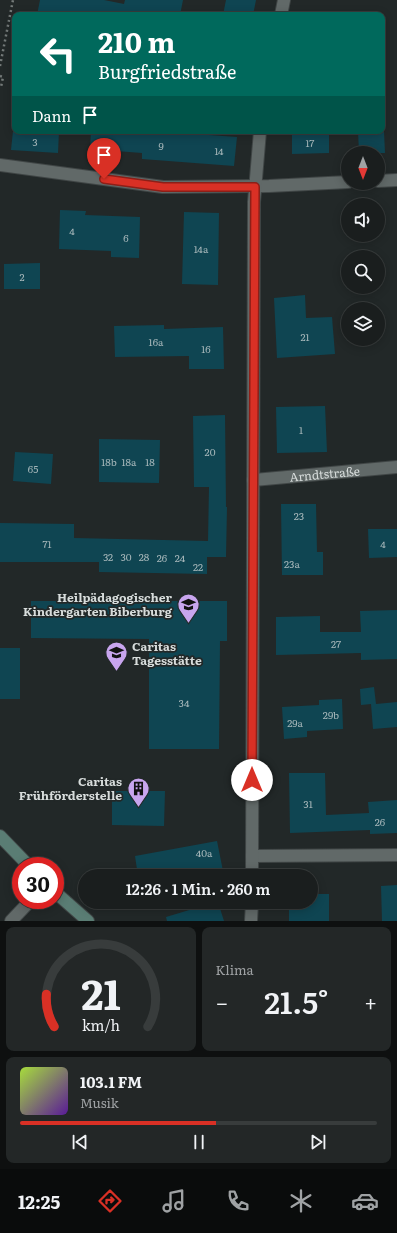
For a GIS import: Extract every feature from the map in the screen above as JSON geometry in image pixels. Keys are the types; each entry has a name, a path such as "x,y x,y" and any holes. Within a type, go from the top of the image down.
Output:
{"street":[{"path":"282,12 284,0"},
{"path":"252,869 255,187 260,134"},
{"path":"0,165 163,187 255,187 341,182"},
{"path":"385,181 397,180"},
{"name":"Arndtstraße","path":"253,480 397,467"},
{"path":"0,836 20,857"},
{"path":"252,856 397,855"},
{"path":"64,900 88,921"},
{"path":"11,921 23,909"},
{"path":"252,909 252,921"}],"path":[{"path":"0,66 13,0"},
{"path":"0,76 2,77 1,88"}],"building":[{"path":"40,0 104,0 124,4 125,0 183,0 181,12 38,12"},
{"path":"226,0 256,0 254,12 224,12"},
{"path":"13,134 59,134 58,153 11,150"},
{"path":"91,134 195,134 237,137 234,166 142,159 142,153 90,149"},
{"path":"292,134 329,134 329,153 292,154"},
{"path":"358,134 384,134 385,146 359,146"},
{"path":"60,210 86,211 85,215 140,217 139,258 111,257 111,251 59,249"},
{"path":"184,212 219,213 218,285 182,284"},
{"path":"40,263 40,289 4,289 4,264"},
{"path":"305,295 306,318 332,317 335,354 277,358 274,298"},
{"path":"164,325 164,329 223,327 224,369 189,369 189,356 115,357 114,326"},
{"path":"325,406 327,452 277,453 276,407"},
{"path":"225,415 227,507 226,557 207,557 207,574 99,572 99,562 0,562 0,523 74,524 74,538 208,541 209,487 194,487 193,416"},
{"path":"99,439 160,440 159,483 99,482"},
{"path":"15,452 53,454 51,484 13,481"},
{"path":"281,504 316,504 317,552 323,552 323,575 282,575"},
{"path":"368,529 397,529 397,557 369,558"},
{"path":"31,601 227,601 227,641 220,641 219,749 149,749 149,639 31,638"},
{"path":"397,610 397,659 361,660 361,653 276,655 276,617 320,616 320,632 361,632 360,611"},
{"path":"0,648 20,648 20,699 0,699"},
{"path":"374,687 376,704 397,702 397,727 373,729 371,704 361,705 360,689"},
{"path":"342,699 343,729 307,731 307,737 284,739 282,707 319,705 319,700"},
{"path":"289,773 325,773 326,815 369,813 368,802 397,800 397,833 370,834 370,830 290,833"},
{"name":"Caritas Frühförderstelle","path":"112,791 165,791 164,826 112,825"},
{"path":"217,841 223,869 137,869 135,856"},
{"path":"397,885 397,921 382,921 381,886"},
{"path":"318,894 329,894 329,921 289,921 289,909 318,909"},
{"path":"193,909 220,909 224,921 167,921 166,917"}],"place":[{"name":"Heilpädagogischer Kindergarten Biberburg","path":"188,624"},
{"name":"Caritas Tagesstätte","path":"116,672"},
{"name":"Caritas Frühförderstelle","path":"138,808"}],"route":[{"path":"104,179 163,187 255,187 252,780"}]}
